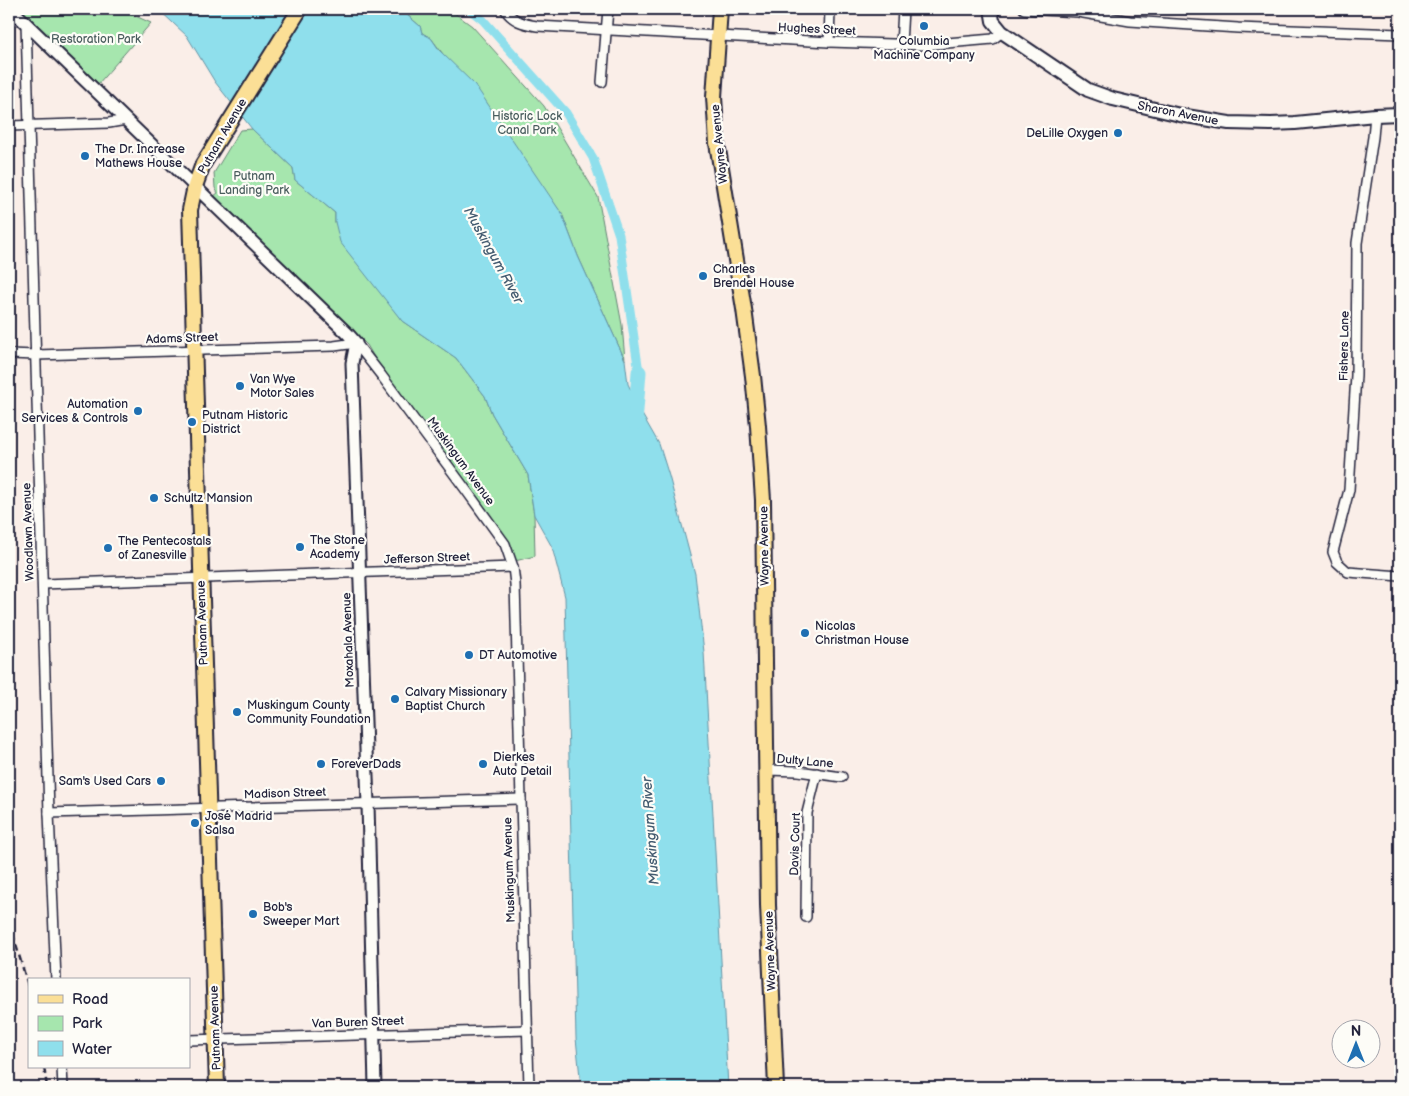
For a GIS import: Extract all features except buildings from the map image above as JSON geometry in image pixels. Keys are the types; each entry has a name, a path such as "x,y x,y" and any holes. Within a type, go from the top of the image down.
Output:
{"main road":[{"name":"Putnam Avenue","path":"217,1087 190,210 202,164 300,9"},
{"name":"Wayne Avenue","path":"720,9 714,97 717,143 744,309 758,418 764,521 768,905 776,1087"},
{"name":"Sharon Avenue","path":"991,9 993,21 1002,32 1088,90 1113,99 1180,115 1229,123 1296,124 1400,114"}],"street":[{"name":"Muskingum Avenue","path":"11,9 348,334 381,375 505,544 513,567 515,593 529,1087"},
{"path":"602,82 608,9"},
{"path":"829,42 830,9"},
{"path":"901,45 903,9"},
{"path":"1024,9 1078,12 1130,21 1238,28 1400,34"},
{"name":"Hughes Street","path":"508,12 522,23 530,25 901,45 976,42 993,39 1002,32"},
{"name":"Woodlawn Avenue","path":"26,24 49,813 56,978"},
{"name":"Fishers Lane","path":"1375,115 1357,243 1356,375 1349,490 1333,552 1337,562 1348,572 1400,576"},
{"path":"9,126 109,123 126,120"},
{"name":"Adams Street","path":"9,354 36,355 334,346 356,343"},
{"name":"Moxahala Avenue","path":"356,343 352,363 368,804 375,1087"},
{"name":"Jefferson Street","path":"43,584 513,567"},
{"name":"Dulty Lane","path":"767,770 817,773 842,777"},
{"name":"Davis Court","path":"806,917 807,813 817,773"},
{"name":"Madison Street","path":"49,813 521,799"},
{"name":"Van Buren Street","path":"190,1040 528,1030"},
{"path":"62,1068 63,1087"}],"green space":[{"name":"Restoration Park","path":"20,9 120,9 151,23 98,84"},
{"name":"Historic Lock Canal Park","path":"400,9 449,9 472,26 544,106 598,197 622,325 625,360 578,256 562,214 431,38 422,33 420,26"},
{"name":"Putnam Landing Park","path":"252,129 293,168 295,180 335,213 335,222 402,321 456,358 485,396 492,414 528,475 534,515 535,556 515,561 505,536 377,362 367,345 214,196 218,193 215,188 214,173 240,130"}],"water":[{"path":"158,9 400,9 420,26 422,33 431,38 440,51 475,85 562,214 578,256 625,360 628,384 659,444 695,574 704,652 728,1087 581,1087 576,1038 565,597 552,547 534,515 528,475 492,414 485,396 456,358 402,321 340,242 335,222 335,213 295,180 293,168 252,129 215,82 187,36"}],"waterway":[{"name":"Muskingum River","path":"469,9 483,20 566,113 593,158 619,235 639,372"},
{"name":"Muskingum River","path":"635,423 639,372"}],"railway":[{"path":"9,921 28,986"},
{"path":"44,1068 47,1087"}],"place":[{"name":"Columbia Machine Company","path":"924,26"},
{"name":"DeLille Oxygen","path":"1118,133"},
{"name":"The Dr. Increase Mathews House","path":"85,156"},
{"name":"Charles Brendel House","path":"703,276"},
{"name":"Van Wye Motor Sales","path":"240,386"},
{"name":"Automation Services & Controls","path":"138,411"},
{"name":"Putnam Historic District","path":"192,422"},
{"name":"Schultz Mansion","path":"154,498"},
{"name":"The Stone Academy","path":"300,547"},
{"name":"The Pentecostals of Zanesville","path":"108,548"},
{"name":"Nicolas Christman House","path":"805,633"},
{"name":"DT Automotive","path":"469,655"},
{"name":"Calvary Missionary Baptist Church","path":"395,699"},
{"name":"Muskingum County Community Foundation","path":"237,712"},
{"name":"ForeverDads","path":"321,764"},
{"name":"Dierkes Auto Detail","path":"483,764"},
{"name":"Sam's Used Cars","path":"161,781"},
{"name":"José Madrid Salsa","path":"195,823"},
{"name":"Bob's Sweeper Mart","path":"253,914"}]}
